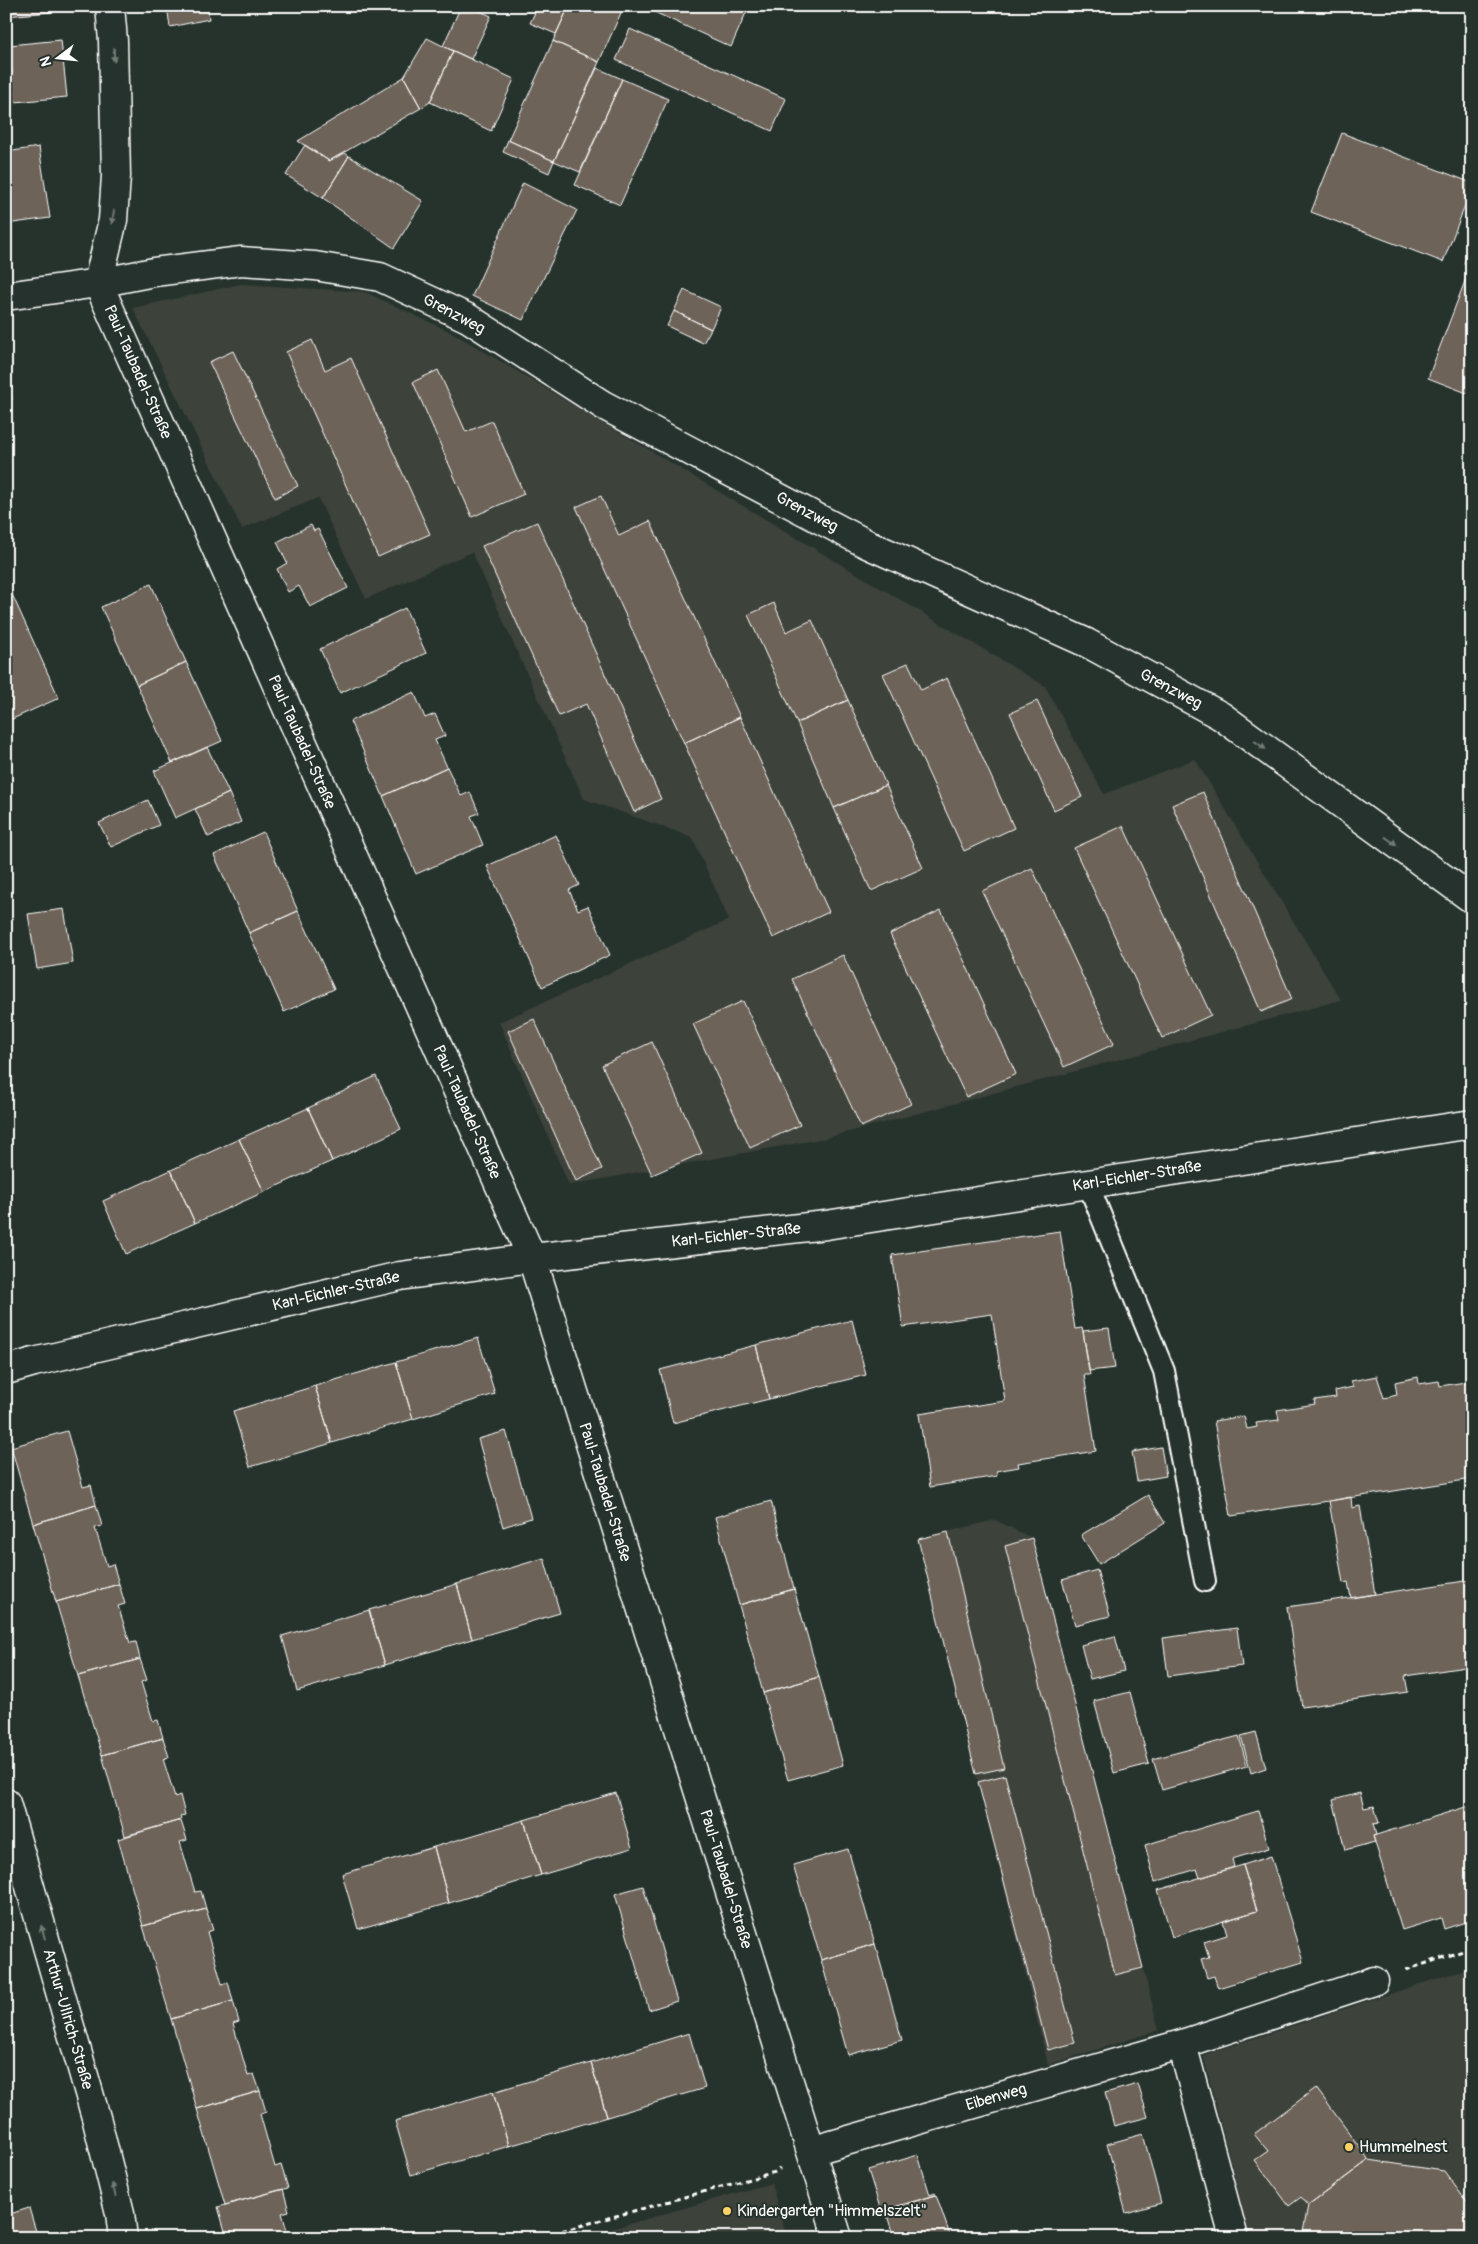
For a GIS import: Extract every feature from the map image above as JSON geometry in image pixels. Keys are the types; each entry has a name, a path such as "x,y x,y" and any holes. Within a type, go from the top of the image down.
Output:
{"street":[{"path":"98,283 113,220 116,176 114,41 110,6"},
{"name":"Grenzweg","path":"6,296 98,283 154,272 241,261 315,266 380,277 468,318 603,405 858,540 1087,643 1221,716 1472,899"},
{"name":"Paul-Taubadel-Straße","path":"98,283 532,1258 838,2238"},
{"name":"Karl-Eichler-Straße","path":"6,1370 400,1276 532,1258 826,1225 1472,1124"},
{"name":"Arthur-Ullrich-Straße","path":"6,1803 97,2121 120,2214 123,2238"},
{"name":"Eibenweg","path":"811,2151 1182,2044 1374,1981"},
{"path":"1182,2044 1234,2238"}],"lane":[{"path":"1088,1184 1164,1371 1205,1581"}],"path":[{"path":"1374,1981 1472,1948"},
{"path":"536,2238 775,2172 811,2151"}],"shaded area":[{"path":"241,284 365,292 453,333 1045,686 1104,794 1195,759 1341,1000 826,1138 569,1185 499,1022 729,920 692,837 584,799 472,552 366,599 318,498 242,529 133,308"},
{"path":"995,1520 1032,1538 1159,2030 1048,2065 918,1539"},
{"name":"Hummelnest","path":"1472,1967 1472,2238 1250,2238 1203,2055"},
{"name":"Kindergarten \"Himmelszelt\"","path":"771,2183 787,2238 580,2238"}],"building":[{"path":"6,6 51,6 51,12 6,16"},
{"path":"167,6 207,6 209,19 170,27"},
{"path":"461,6 469,6 491,16 471,59 443,46"},
{"path":"538,6 569,6 556,34 530,23"},
{"path":"569,6 624,6 599,62 553,41"},
{"path":"641,6 749,6 731,47"},
{"path":"630,29 786,99 772,131 616,60"},
{"path":"427,38 453,51 430,102 421,108 404,77"},
{"path":"61,40 67,97 15,102 14,93 6,94 6,74 12,73 9,45"},
{"path":"553,41 599,62 554,161 508,140"},
{"path":"453,51 514,79 491,131 430,102"},
{"path":"597,68 622,79 580,172 554,161"},
{"path":"404,77 421,108 329,161 298,141"},
{"path":"622,79 668,99 620,205 575,185"},
{"path":"1342,133 1472,183 1472,188 1443,262 1311,212"},
{"path":"508,140 554,161 549,173 503,152"},
{"path":"305,145 329,161 345,153 349,156 323,198 286,175"},
{"path":"39,147 50,218 6,224 6,152"},
{"path":"349,156 423,201 394,248 323,198"},
{"path":"523,183 577,210 523,320 472,296"},
{"path":"1472,244 1472,266 1464,263"},
{"path":"1470,266 1472,266 1472,283 1465,281"},
{"path":"1465,281 1472,283 1472,395 1428,378"},
{"path":"684,290 721,307 711,329 674,311"},
{"path":"674,311 711,329 703,343 667,326"},
{"path":"312,340 325,370 351,358 430,534 378,557 286,352"},
{"path":"233,351 298,486 275,498 209,362"},
{"path":"6,363 12,399 6,400"},
{"path":"438,370 466,432 492,421 524,494 472,517 413,382"},
{"path":"601,496 619,536 650,521 740,717 684,743 576,507"},
{"path":"537,522 661,799 634,812 586,704 559,716 482,546"},
{"path":"311,525 314,531 318,529 348,588 310,607 299,586 288,592 277,569 287,563 277,542"},
{"path":"6,581 59,698 10,720 6,712"},
{"path":"151,584 186,662 137,685 101,607"},
{"path":"774,603 786,632 812,620 848,700 797,723 748,615"},
{"path":"405,608 426,653 340,693 320,649"},
{"path":"186,662 222,741 172,763 137,685"},
{"path":"908,663 921,690 947,678 1014,828 964,851 883,674"},
{"path":"414,692 425,718 435,714 445,736 435,740 447,767 383,796 350,721"},
{"path":"848,700 886,785 834,808 797,723"},
{"path":"1037,701 1082,797 1054,810 1010,713"},
{"path":"740,717 829,912 773,938 684,743"},
{"path":"207,747 229,793 175,818 154,771"},
{"path":"447,767 461,796 470,792 479,813 471,816 483,845 416,874 383,796"},
{"path":"886,785 923,868 871,891 834,808"},
{"path":"1203,792 1292,999 1261,1012 1172,805"},
{"path":"229,793 241,822 208,837 195,809"},
{"path":"148,800 159,825 111,847 99,823"},
{"path":"1123,826 1211,1015 1162,1038 1074,848"},
{"path":"263,832 298,911 249,933 214,855"},
{"path":"556,835 579,885 569,890 578,910 588,906 610,955 542,987 487,866"},
{"path":"1032,868 1114,1044 1064,1067 982,891"},
{"path":"64,909 73,963 37,969 28,914"},
{"path":"941,910 1016,1074 966,1097 890,934"},
{"path":"298,911 334,989 284,1012 249,933"},
{"path":"843,955 911,1104 861,1127 792,979"},
{"path":"743,1001 800,1125 750,1148 693,1024"},
{"path":"534,1019 602,1169 576,1181 508,1031"},
{"path":"652,1042 702,1153 652,1175 602,1065"},
{"path":"376,1076 401,1129 332,1161 308,1108"},
{"path":"308,1108 332,1161 264,1192 239,1139"},
{"path":"239,1139 264,1192 195,1223 171,1170"},
{"path":"171,1170 195,1223 126,1254 103,1201"},
{"path":"1060,1231 1075,1329 1082,1328 1083,1331 1090,1375 1084,1375 1096,1451 1018,1463 1019,1467 996,1471 997,1476 930,1487 919,1414 1005,1401 992,1314 903,1327 892,1255"},
{"path":"852,1320 866,1375 769,1399 756,1345"},
{"path":"1109,1328 1115,1368 1089,1371 1083,1331"},
{"path":"478,1338 495,1394 413,1419 396,1362"},
{"path":"756,1345 769,1399 673,1423 660,1370"},
{"path":"396,1362 413,1419 332,1443 315,1386"},
{"path":"1377,1376 1384,1398 1397,1395 1395,1382 1418,1377 1419,1384 1439,1381 1440,1386 1472,1381 1472,1479 1231,1516 1214,1421 1244,1416 1247,1429 1257,1427 1256,1423 1279,1420 1277,1410 1315,1404 1314,1400 1336,1397 1335,1391 1353,1387 1351,1381"},
{"path":"315,1386 332,1443 250,1467 233,1411"},
{"path":"67,1431 83,1487 91,1485 96,1505 33,1524 11,1447"},
{"path":"506,1431 531,1518 503,1527 478,1439"},
{"path":"1161,1447 1166,1476 1137,1481 1132,1452"},
{"path":"1148,1495 1165,1523 1099,1564 1081,1535"},
{"path":"1351,1497 1352,1508 1360,1506 1375,1594 1351,1598 1348,1582 1343,1583 1329,1501"},
{"path":"771,1501 794,1589 739,1605 715,1517"},
{"path":"96,1505 102,1526 95,1528 107,1566 113,1564 119,1584 56,1602 33,1524"},
{"path":"948,1532 1004,1768 976,1774 918,1539"},
{"path":"1032,1538 1143,1968 1115,1975 1005,1546"},
{"path":"544,1558 560,1613 472,1639 457,1584"},
{"path":"1097,1570 1110,1616 1075,1625 1062,1580"},
{"path":"1472,1580 1472,1666 1405,1676 1408,1692 1302,1707 1287,1607"},
{"path":"119,1584 125,1604 118,1606 130,1643 136,1642 140,1659 78,1676 56,1602"},
{"path":"457,1584 472,1639 385,1665 369,1610"},
{"path":"794,1589 819,1677 763,1693 739,1605"},
{"path":"369,1610 385,1665 297,1691 282,1636"},
{"path":"1237,1628 1242,1666 1168,1676 1163,1638"},
{"path":"1115,1636 1124,1671 1090,1679 1081,1645"},
{"path":"140,1659 147,1680 141,1682 153,1721 158,1720 163,1738 102,1755 78,1676"},
{"path":"819,1677 843,1765 788,1780 763,1693"},
{"path":"1130,1692 1149,1764 1114,1773 1094,1701"},
{"path":"1256,1732 1266,1768 1251,1773 1241,1736"},
{"path":"1239,1736 1247,1766 1162,1790 1153,1759"},
{"path":"163,1738 169,1757 163,1759 175,1797 180,1795 185,1815 180,1816 181,1820 125,1836 102,1755"},
{"path":"1005,1775 1075,2043 1048,2050 978,1782"},
{"path":"616,1793 632,1848 541,1875 524,1820"},
{"path":"1360,1793 1364,1808 1374,1806 1379,1823 1373,1824 1376,1835 1373,1836 1375,1842 1345,1850 1333,1800"},
{"path":"1472,1805 1472,1920 1444,1929 1441,1918 1402,1930 1373,1836"},
{"path":"1258,1811 1269,1848 1232,1859 1234,1867 1200,1878 1197,1869 1155,1882 1145,1845"},
{"path":"524,1820 541,1875 449,1903 434,1847"},
{"path":"181,1821 187,1840 180,1842 195,1892 201,1891 206,1909 143,1926 118,1839"},
{"path":"434,1847 449,1903 358,1929 342,1874"},
{"path":"848,1849 875,1944 821,1960 793,1865"},
{"path":"1271,1856 1303,1962 1218,1988 1214,1976 1207,1978 1201,1959 1209,1957 1204,1942 1227,1935 1223,1921 1257,1911 1243,1865"},
{"path":"1243,1865 1257,1911 1172,1937 1158,1890"},
{"path":"643,1886 677,2001 649,2010 615,1894"},
{"path":"206,1909 213,1930 207,1932 222,1984 228,1982 233,2001 171,2019 143,1926"},
{"path":"875,1944 902,2040 848,2055 821,1960"},
{"path":"233,2001 239,2022 233,2024 248,2076 254,2074 260,2091 197,2109 171,2019"},
{"path":"689,2033 705,2088 607,2117 591,2063"},
{"path":"591,2063 607,2117 509,2146 493,2092"},
{"path":"1138,2084 1148,2117 1114,2126 1105,2093"},
{"path":"1316,2088 1369,2160 1308,2205 1301,2197 1289,2206 1255,2160 1268,2151 1254,2134"},
{"path":"260,2091 266,2112 260,2114 275,2167 281,2165 288,2188 225,2205 197,2109"},
{"path":"493,2092 509,2146 411,2175 395,2121"},
{"path":"1143,2134 1161,2203 1126,2213 1107,2144"},
{"path":"918,2155 930,2195 935,2193 936,2195 881,2211 868,2170"},
{"path":"1369,2160 1444,2171 1472,2209 1472,2238 1302,2238 1308,2205"},
{"path":"283,2189 289,2211 282,2213 289,2238 227,2238 218,2207"},
{"path":"936,2195 951,2238 924,2238 923,2234 910,2238 894,2238 886,2212 881,2211"},
{"path":"29,2208 38,2238 6,2238 6,2221 11,2220 10,2214"}],"place":[{"name":"Hummelnest","path":"1349,2147"},
{"name":"Kindergarten \"Himmelszelt\"","path":"727,2211"}]}
